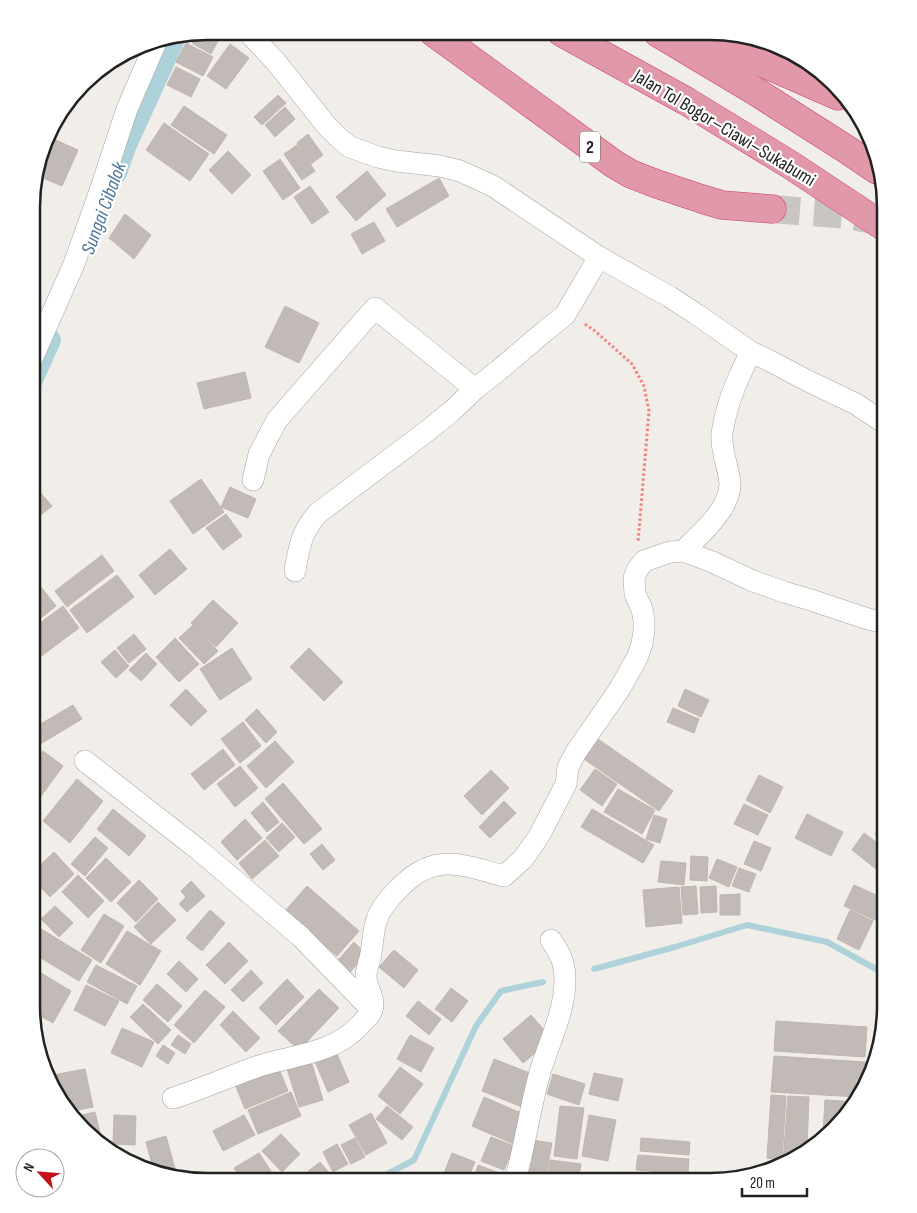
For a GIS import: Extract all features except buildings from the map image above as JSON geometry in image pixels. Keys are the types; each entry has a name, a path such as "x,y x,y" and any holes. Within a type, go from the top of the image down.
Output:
{"highway":[{"name":"2","path":"444,40 614,164 631,174 722,205 772,209"},
{"name":"Jalan Tol Bogor–Ciawi–Sukabumi","path":"576,40 686,101 789,164 877,222"},
{"path":"670,40 756,91 872,166"},
{"path":"706,40 832,93"}],"street":[{"path":"255,40 282,69 326,125 350,147 396,161 440,166 460,171 493,186 599,256 670,297 751,352 856,404 877,418"},
{"path":"40,341 74,264 127,109 153,49"},
{"path":"295,571 302,536 308,524 317,514 426,432 545,330 566,315 599,256"},
{"path":"253,480 259,454 277,420 375,308 475,389"},
{"path":"683,551 710,524 726,498 730,484 722,438 727,408 736,380 751,352"},
{"path":"173,1098 260,1066 316,1052 335,1044 359,1026 372,1010 374,1004 366,977 377,918 390,899 414,875 432,866 448,864 462,865 504,876 523,860 548,821 553,807 566,784 568,767 576,752 619,690 637,658 644,630 642,609 635,594 634,578 636,570 644,561 670,552 683,551 753,581 877,621"},
{"path":"85,761 199,850 301,937 372,1010"},
{"path":"517,1173 540,1072 552,1040 562,1002 565,981 564,968 561,955 551,940"}],"path":[{"path":"566,315 595,331 632,364 644,386 649,411 638,523 636,570"}],"waterway":[{"name":"Sungai Cibalok","path":"116,173 125,147 172,44"},
{"name":"Sungai Cibalok","path":"40,362 50,340"},
{"path":"594,969 747,925 827,942 877,970"},
{"path":"389,1173 414,1160 476,1026 501,991 543,982"}],"tunnel":[{"path":"772,209 848,215 877,221"}]}
